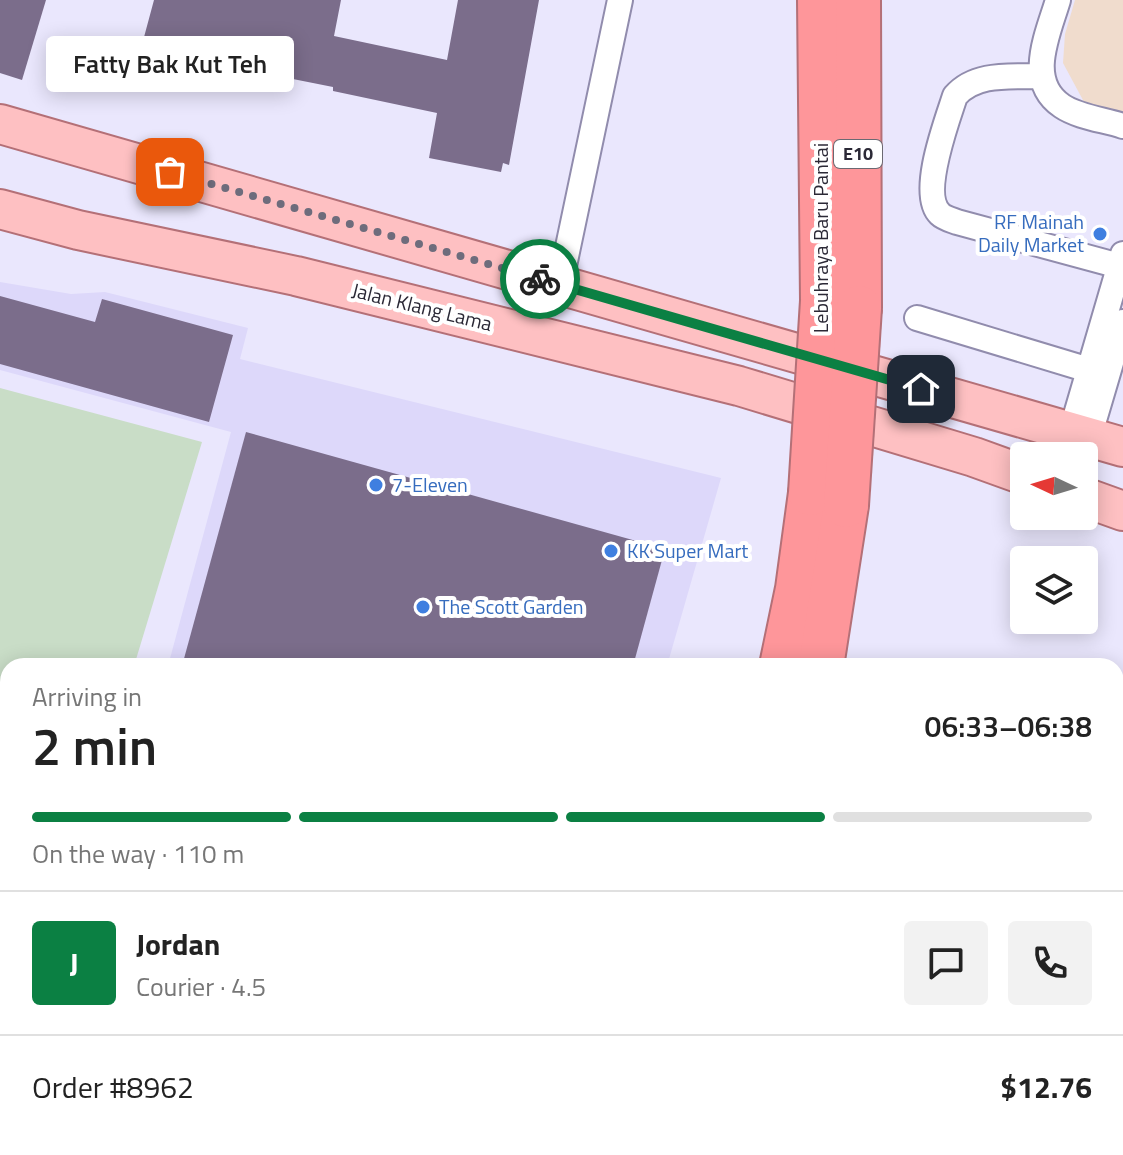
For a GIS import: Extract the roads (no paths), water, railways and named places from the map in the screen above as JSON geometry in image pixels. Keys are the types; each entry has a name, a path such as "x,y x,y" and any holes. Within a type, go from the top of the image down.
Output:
{"highway":[{"name":"Lebuhraya Baru Pantai","path":"820,0 841,304"},
{"name":"Lebuhraya Baru Pantai","path":"821,658 858,0"},
{"name":"Lebuhraya Baru Pantai","path":"784,658 798,589 829,499"}],"main road":[{"path":"0,124 1094,439"},
{"name":"Jalan Klang Lama","path":"0,209 78,230 283,273 724,382 1010,470"},
{"path":"1098,502 1123,511"}],"street":[{"path":"560,285 620,0"},
{"path":"1058,0 1042,57 1041,76 1052,97 1064,107 1123,126"},
{"path":"1041,76 978,79 962,87 955,96 935,164 932,200 940,215 957,222 1122,262 1089,370 1094,439"},
{"path":"917,318 1089,370"},
{"path":"1094,439 1123,322"}],"place":[{"name":"Fatty Bak Kut Teh","path":"170,172"},
{"name":"RF Mainah Daily Market","path":"1100,234"},
{"name":"7-Eleven","path":"376,485"},
{"name":"KK Super Mart","path":"611,551"},
{"name":"The Scott Garden","path":"423,607"}]}
